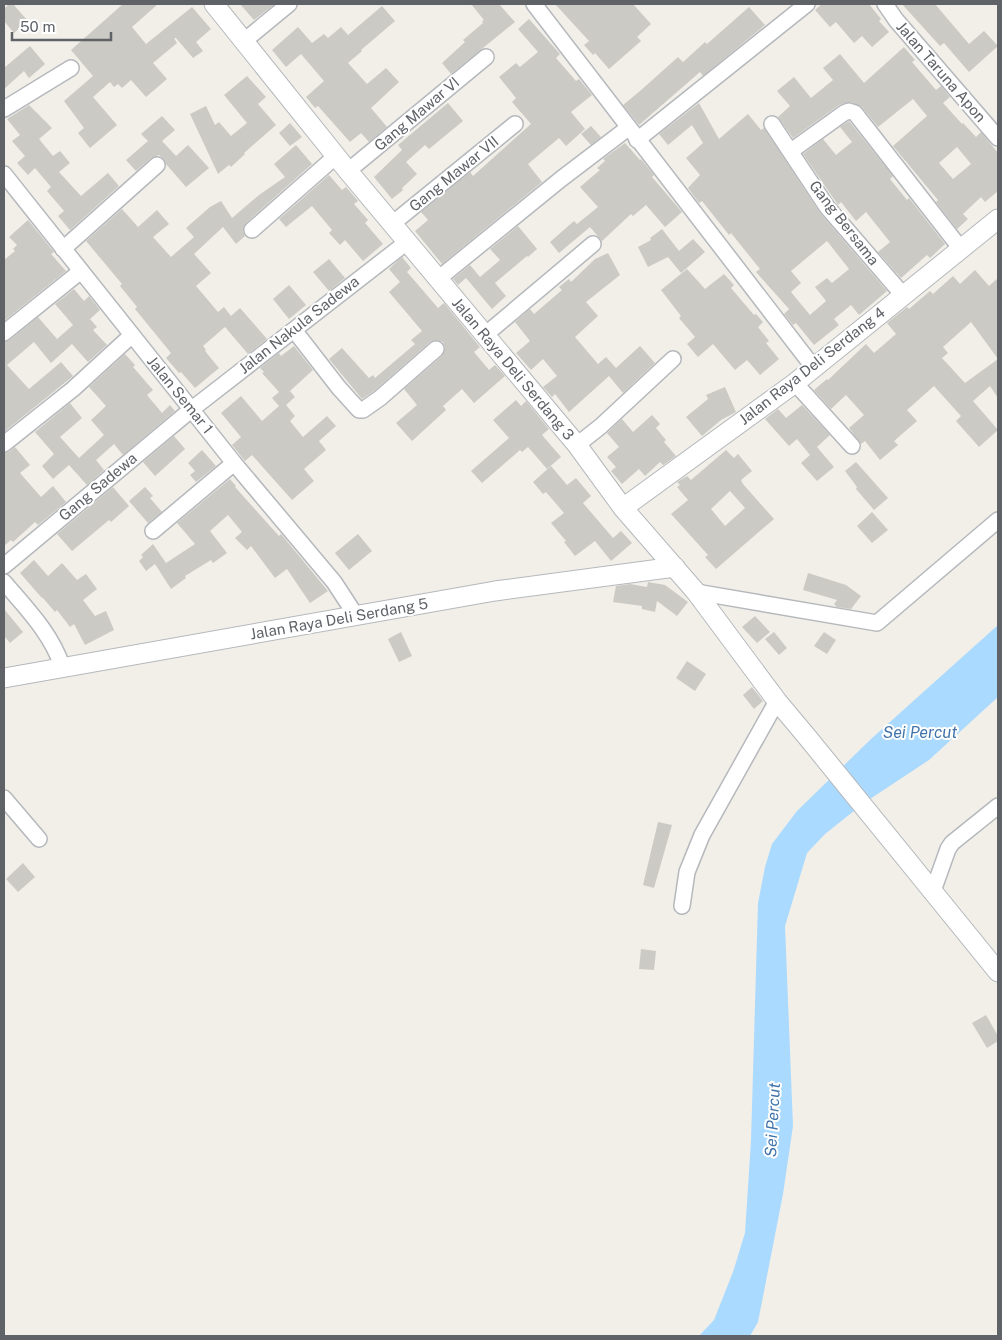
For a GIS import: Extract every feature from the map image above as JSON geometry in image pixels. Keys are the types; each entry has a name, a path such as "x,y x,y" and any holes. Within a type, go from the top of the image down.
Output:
{"street":[{"name":"Jalan Raya Deli Serdang 3","path":"214,4 348,171 577,445 623,508 696,592 776,701 998,972"},
{"path":"244,41 289,4"},
{"path":"534,4 814,368"},
{"path":"438,279 561,179 633,134 806,4"},
{"name":"Jalan Taruna Apon","path":"885,4 896,20 998,138"},
{"name":"Gang Mawar VI","path":"348,171 486,57"},
{"path":"4,109 71,68"},
{"path":"791,151 844,113 849,111 855,114 961,249"},
{"name":"Gang Mawar VII","path":"392,224 515,124"},
{"name":"Gang Bersama","path":"772,124 827,207 902,295"},
{"path":"252,230 336,156"},
{"path":"63,248 157,165"},
{"name":"Jalan Semar 1","path":"4,174 234,464 334,582 353,612"},
{"name":"Jalan Raya Deli Serdang 4","path":"623,508 795,383 998,219"},
{"name":"Jalan Nakula Sadewa","path":"192,409 407,242"},
{"path":"485,335 593,244"},
{"path":"4,333 81,271"},
{"path":"294,330 359,410 380,398 436,349"},
{"path":"4,444 72,389 132,335"},
{"path":"577,445 601,426 673,359"},
{"path":"795,383 852,446"},
{"name":"Gang Sadewa","path":"4,566 192,409"},
{"path":"153,531 234,464"},
{"path":"696,592 877,623 998,520"},
{"name":"Jalan Raya Deli Serdang 5","path":"4,678 62,665 353,612 674,567"},
{"path":"4,582 46,632 62,665"},
{"path":"682,906 687,872 702,835 776,701"},
{"path":"4,798 39,839"},
{"path":"930,887 952,843 998,806"}],"water":[{"name":"Sei Percut","path":"998,625 998,697 929,760 864,803 825,834 807,853 785,926 793,1126 783,1194 758,1322 750,1336 699,1336 714,1320 733,1272 745,1233 751,1141 758,903 765,867 772,844 797,811 871,739"}],"building":[{"path":"9,4 13,4 28,21 14,33 4,21 4,9"},
{"path":"123,4 158,4 132,27 146,44 192,7 211,29 196,42 203,51 193,58 174,38 177,43 153,63 167,79 146,97 131,80 122,88 118,84 114,87 110,82 93,97 117,125 90,148 78,133 84,128 64,101 93,76 71,50"},
{"path":"240,4 275,4 254,20"},
{"path":"471,4 499,4 515,22 451,74 442,63 465,42 463,40 484,20"},
{"path":"555,4 633,4 651,24 637,37 641,41 609,69 595,53 593,55 584,45 589,41"},
{"path":"822,4 869,4 881,19 879,21 889,32 872,47 862,36 854,43 836,22 830,27 815,10"},
{"path":"902,4 935,4 969,44 984,31 998,46 969,72 944,43 940,46"},
{"path":"382,6 395,21 348,63 367,84 386,68 399,82 371,108 387,127 369,142 361,133 350,142 318,106 315,108 306,97 324,81 301,54 286,67 272,50 298,27 312,43 324,34 328,38 341,27 348,35"},
{"path":"749,7 765,25 703,76 700,72 639,125 623,105 678,57 683,62 705,42 707,44"},
{"path":"529,19 560,54 556,58 576,81 579,79 592,95 571,112 585,129 566,146 559,138 528,164 542,182 442,264 415,231 428,220 421,212 470,172 473,176 531,124 512,102 516,98 499,77 516,63 520,67 538,52 518,29"},
{"path":"30,46 45,64 29,78 24,71 4,89 4,68"},
{"path":"904,47 915,60 912,62 936,90 941,86 950,97 943,103 976,137 981,132 998,153 998,191 985,202 981,197 963,214 968,219 957,229 936,202 938,200 893,146 927,116 913,99 878,127 862,107 851,102 839,105 793,138 778,117 790,106 777,91 794,77 811,98 833,80 823,68 840,54 864,83","holes":["957,147 971,164 953,179 939,163"]},
{"path":"247,76 266,97 258,104 276,125 231,167 229,165 218,174 190,114 206,106 215,125 219,122 231,136 247,123 224,95"},
{"path":"448,103 463,121 429,149 425,145 406,162 417,174 392,199 374,177 402,150 398,145"},
{"path":"699,103 719,139 748,114 761,130 764,128 820,213 887,291 859,315 851,305 834,319 839,325 814,345 796,323 793,325 784,314 789,309 756,272 760,269 731,233 729,235 702,201 699,203 688,188 700,175 686,158 703,143 692,125 668,145 659,134","holes":["827,241 849,269 832,283 827,278 815,287 826,301 810,315 791,292 801,283 791,271"]},
{"path":"29,105 52,128 39,139 53,156 60,151 70,163 59,172 81,196 108,173 119,186 70,230 58,216 64,211 47,191 51,187 35,168 28,175 17,163 25,156 12,141 20,135 7,119"},
{"path":"162,116 175,130 162,141 176,156 188,145 209,168 186,187 159,155 151,158 136,171 126,160 148,141 141,134"},
{"path":"849,121 893,176 890,179 907,200 909,198 945,244 930,258 927,255 901,278 878,252 890,242 866,212 856,221 841,202 838,205 803,154 823,139 836,155 852,142 840,127"},
{"path":"290,123 302,137 290,146 279,133"},
{"path":"591,126 601,137 591,145 581,134"},
{"path":"625,143 641,159 654,175 652,177 682,212 665,227 646,205 633,216 631,214 602,241 590,227 559,253 550,242 574,221 577,224 598,207 580,187 600,170 597,168 605,161 603,159"},
{"path":"296,145 312,164 246,223 243,231 245,236 236,244 223,227 194,254 211,273 196,286 218,312 224,307 231,316 240,308 267,339 248,354 225,327 203,346 219,368 195,388 166,358 171,353 135,309 137,307 120,286 122,284 86,241 122,209 138,227 157,210 169,224 153,237 171,257 194,237 186,228 210,207 221,201 232,218 259,195 285,177 274,164"},
{"path":"329,175 342,190 346,187 358,201 354,204 368,220 365,223 383,244 363,261 345,240 340,245 329,233 332,230 312,206 286,227 279,219"},
{"path":"28,220 54,252 51,254 66,271 4,321 4,260 15,251 13,249 17,245 9,237"},
{"path":"518,226 537,249 495,283 506,296 492,309 466,278 458,285 453,279 470,265 480,277 500,260 490,249"},
{"path":"662,229 679,251 693,239 705,252 681,273 668,257 648,267 638,247 651,240 650,238"},
{"path":"608,253 620,275 586,302 598,316 575,337 598,364 606,357 616,368 640,346 655,363 623,393 609,376 569,412 555,394 552,397 543,387 557,376 543,359 531,370 516,353 530,341 515,322 530,309 534,314 562,290 559,287 569,279 571,282 595,259"},
{"path":"402,257 411,268 407,272 438,308 444,303 480,347 474,352 489,370 495,365 505,376 474,403 462,389 443,406 446,410 412,441 396,423 417,405 404,389 442,356 445,348 443,342 435,340 430,342 374,391 362,399 329,359 342,348 369,378 373,375 375,378 415,344 411,340 422,331 389,292 400,282 389,269"},
{"path":"329,259 345,278 329,291 313,272"},
{"path":"687,269 705,289 724,274 734,285 731,288 754,315 756,314 763,322 758,327 769,341 766,343 779,359 760,375 747,360 735,370 713,344 698,357 687,344 695,337 679,318 681,316 661,290"},
{"path":"975,270 989,286 998,278 998,359 998,398 990,386 973,401 998,430 979,447 956,421 961,416 934,386 907,410 917,421 894,441 898,445 880,460 865,441 861,444 849,428 864,415 846,395 831,409 814,390 828,380 866,344 874,353 896,334 887,323 907,307 909,309 930,291 933,294 953,276 960,284","holes":["971,322 998,359 965,383 942,358 948,353 943,347"]},
{"path":"289,285 306,305 289,319 273,299"},
{"path":"74,289 84,301 89,296 100,310 90,319 97,327 93,330 107,345 88,362 72,344 51,363 34,342 7,365 29,389 61,362 73,376 4,432 4,342 10,340 38,317 57,339 73,325 55,304"},
{"path":"294,346 313,370 290,391 295,397 286,405 295,416 290,421 303,437 327,416 336,426 319,441 326,450 304,469 314,481 292,500 252,455 245,461 232,445 241,437 221,413 241,396 262,421 279,406 272,398 279,392 262,373 264,372 260,368 279,353 281,356"},
{"path":"125,354 135,365 133,367 153,390 147,395 162,413 170,405 175,411 123,455 114,444 96,460 104,470 87,485 69,465 53,479 42,466 54,454 35,432 70,403 82,418 60,437 79,458 104,435 91,420 106,406 89,387"},
{"path":"725,387 736,412 721,420 702,436 686,417 708,399 706,395"},
{"path":"516,400 521,406 526,401 549,429 542,435 561,457 547,469 528,447 522,452 520,450 482,483 471,471 509,438 493,420"},
{"path":"802,405 830,435 817,447 834,467 817,481 801,463 810,455 797,439 789,446 765,419 778,409 786,418"},
{"path":"652,415 660,424 656,428 666,440 664,442 676,456 663,465 660,462 645,476 639,469 622,484 611,471 616,467 607,457 619,447 607,433 622,419 633,432"},
{"path":"174,436 185,449 155,476 143,462"},
{"path":"15,447 30,465 20,473 41,497 53,486 66,502 38,525 35,522 13,542 11,540 4,546 4,453 9,452"},
{"path":"202,450 216,466 196,482 190,475 195,471 188,463"},
{"path":"726,450 734,458 738,454 752,471 741,480 743,484 774,519 716,569 705,557 708,555 671,514 688,500 677,487 680,485 677,482 687,476 691,480","holes":["730,491 745,508 725,526 711,509"]},
{"path":"856,462 888,498 874,510 856,489 857,487 845,471"},
{"path":"551,466 567,485 576,478 591,496 583,503 613,538 621,531 632,543 611,561 595,541 575,556 564,542 566,541 551,523 564,513 546,492 543,494 533,482"},
{"path":"230,479 279,536 281,534 328,591 310,603 287,569 275,578 251,546 247,550 235,538 242,532 228,515 210,531 227,553 213,563 211,560 185,576 186,578 171,589 155,564 146,571 139,561 143,557 141,555 153,544 166,563 195,544 177,523"},
{"path":"113,487 129,506 72,551 57,534"},
{"path":"145,487 153,496 150,498 162,512 148,523 129,501"},
{"path":"872,512 888,530 872,543 857,526"},
{"path":"358,534 372,551 349,570 335,553"},
{"path":"34,560 48,576 62,563 77,580 86,574 97,589 83,600 95,616 106,611 114,630 85,645 74,624 70,627 57,610 55,612 20,573"},
{"path":"808,573 846,585 861,596 851,609 837,607 834,604 837,600 803,590"},
{"path":"648,582 665,585 688,602 677,616 657,601 655,612 642,609 642,606 613,602 616,586 630,584 647,587"},
{"path":"4,609 23,632 10,643 4,636"},
{"path":"755,616 770,632 757,643 742,627"},
{"path":"401,632 412,656 399,662 388,639"},
{"path":"774,632 787,648 779,655 765,639"},
{"path":"824,632 836,640 827,654 814,646"},
{"path":"687,661 706,674 695,691 676,678"},
{"path":"752,687 763,701 754,709 743,695"},
{"path":"658,822 672,825 654,888 643,885"},
{"path":"23,863 35,877 18,892 6,879"},
{"path":"641,949 656,951 654,970 639,969"},
{"path":"986,1015 998,1036 998,1041 987,1048 972,1023"}]}
